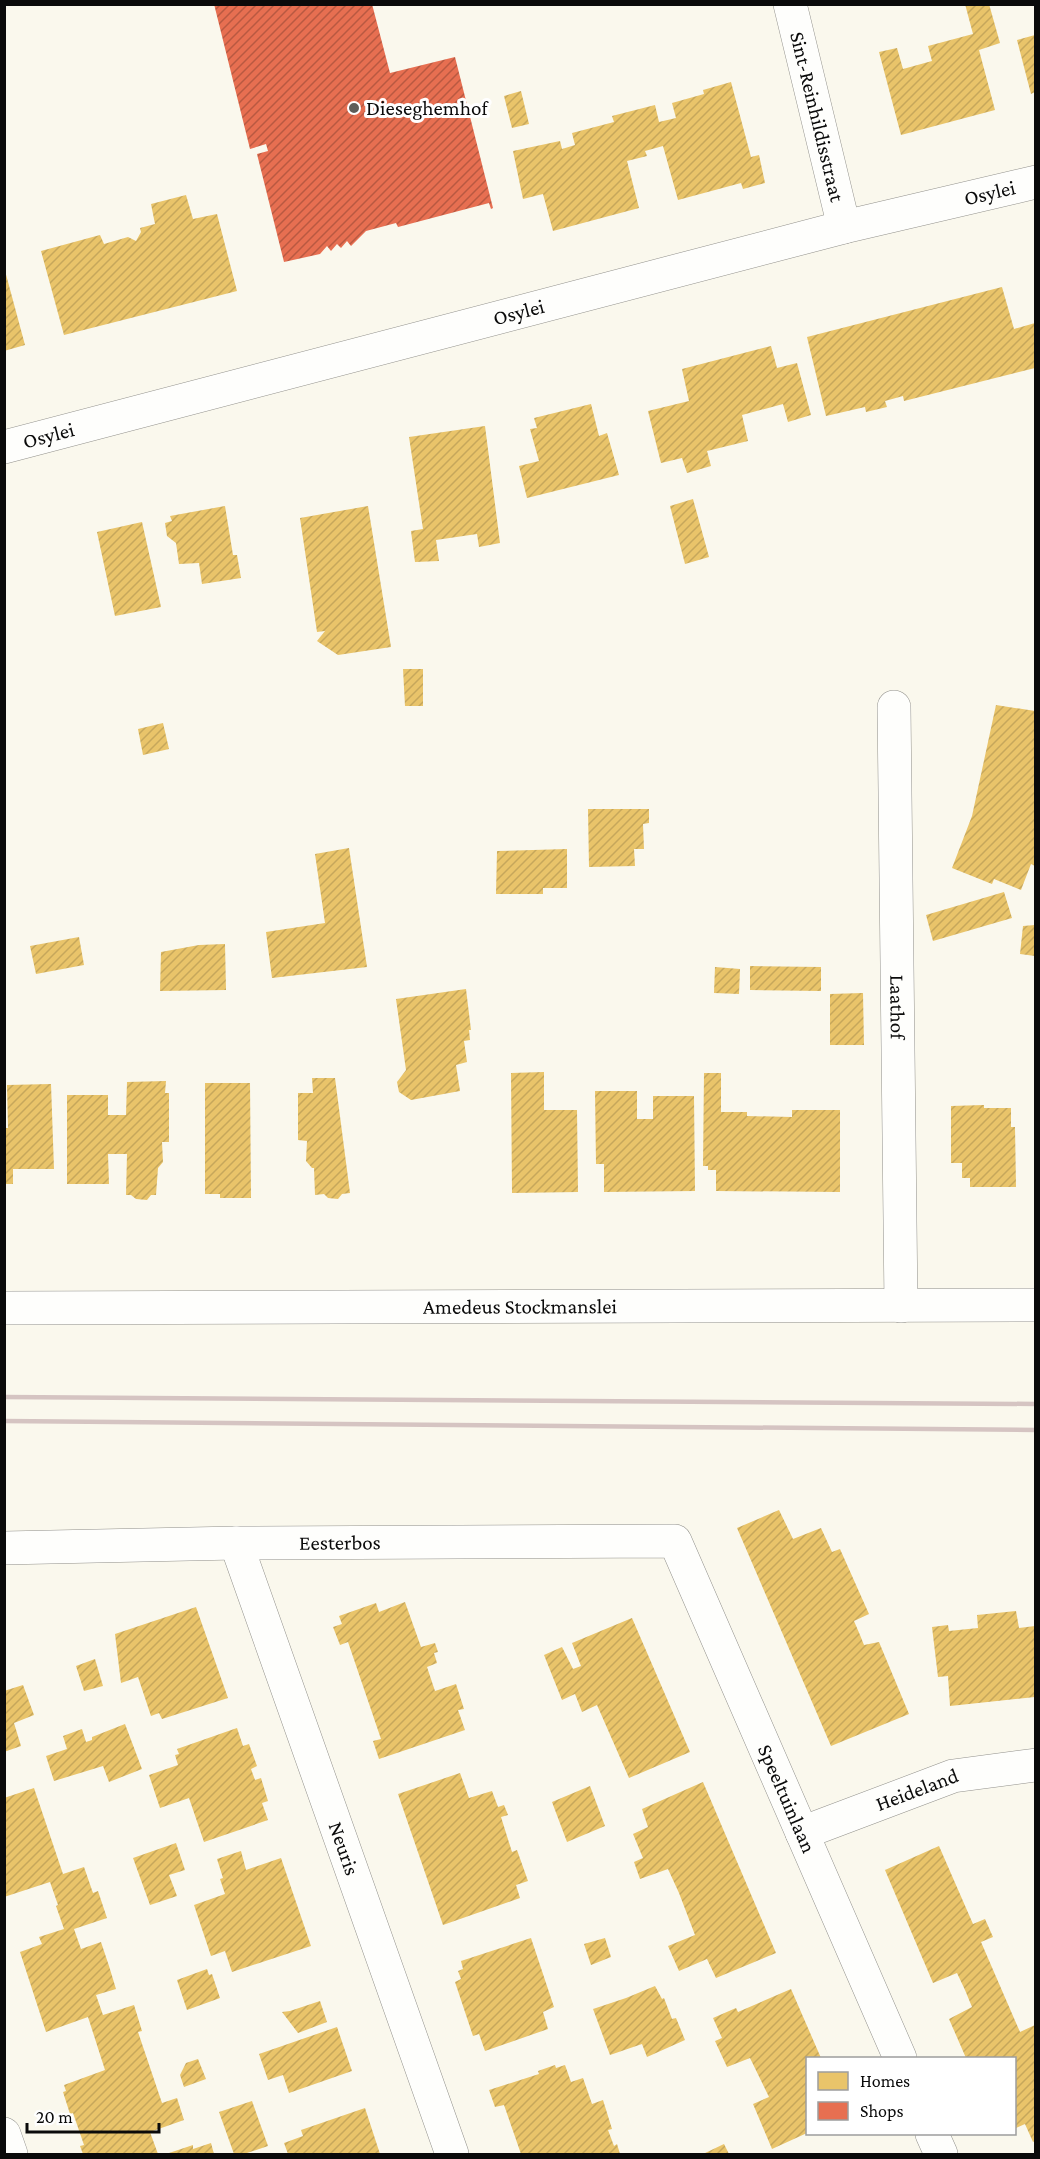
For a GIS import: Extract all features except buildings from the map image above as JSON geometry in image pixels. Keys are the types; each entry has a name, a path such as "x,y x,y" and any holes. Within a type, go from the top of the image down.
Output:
{"street":[{"name":"Sint-Reinhildisstraat","path":"790,4 844,227"},
{"name":"Osylei","path":"4,447 844,227 1035,182"},
{"name":"Laathof","path":"894,708 901,1306"},
{"name":"Amedeus Stockmanslei","path":"4,1308 1035,1305"},
{"name":"Eesterbos","path":"4,1548 675,1541"},
{"name":"Speeltuinlaan","path":"675,1541 900,2057"},
{"name":"Neuris","path":"236,1544 452,2154"},
{"name":"Heideland","path":"802,1833 953,1776 1035,1765"},
{"path":"4,2134 11,2154"},
{"path":"933,2135 941,2154"}],"railway":[{"path":"4,1397 1036,1404"},
{"path":"4,1421 1036,1430"}],"place":[{"name":"Dieseghemhof","path":"354,108"}]}
